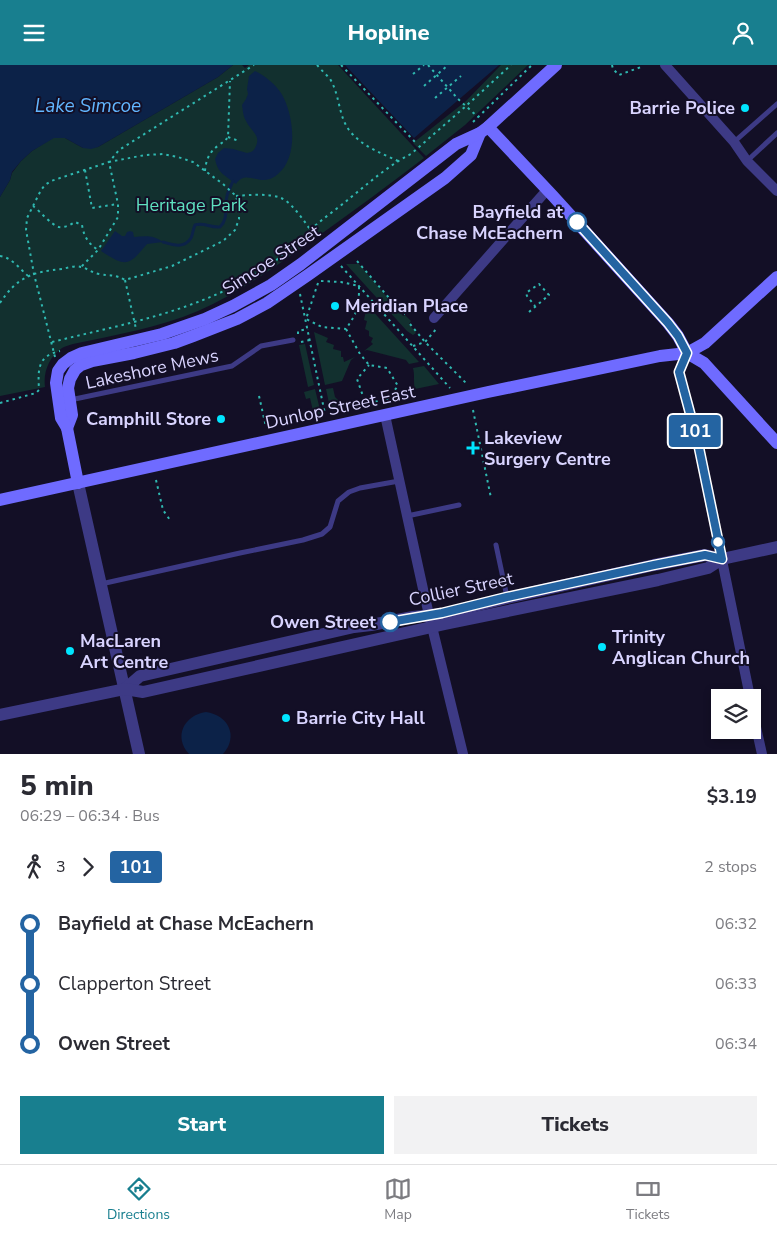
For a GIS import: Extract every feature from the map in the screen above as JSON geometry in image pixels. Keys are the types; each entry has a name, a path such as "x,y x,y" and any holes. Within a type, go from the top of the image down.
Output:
{"main road":[{"name":"Simcoe Street","path":"78,483 67,428 61,418 57,394 58,371 64,363 82,353 162,334 205,319 233,307 271,285 456,144 484,130 556,65"},
{"name":"Simcoe Street","path":"67,428 72,415 68,388 70,379 75,370 81,365 174,343 237,319 267,303 446,178 471,155 484,130"},
{"path":"484,130 547,190 668,323 687,353 704,363 777,443"},
{"path":"687,353 705,343 777,277"},
{"name":"Dunlop Street East","path":"0,500 660,356 687,353"}],"street":[{"path":"665,65 734,142 747,161 777,191"},
{"path":"434,318 547,190"},
{"path":"687,353 679,372 698,443 748,689"},
{"path":"385,415 430,621 463,754"},
{"path":"78,483 139,754"},
{"name":"Collier Street","path":"0,715 125,689 143,692 430,621 708,568 722,559 777,547"},
{"name":"Collier Street","path":"430,621 442,613 654,565 705,555 722,559"},
{"path":"759,739 762,754"}],"lane":[{"path":"734,142 777,104"},
{"path":"747,161 777,133"},
{"name":"Lakeshore Mews","path":"70,401 232,367 261,346 293,340"},
{"path":"101,584 322,534 330,527 338,501 349,492 360,487 399,481"},
{"path":"407,516 459,505"},
{"path":"496,545 507,597"}],"path":[{"path":"109,162 119,150 254,65"},
{"path":"317,65 330,80 344,121 350,130 358,139 374,151 398,161"},
{"path":"341,65 417,143"},
{"path":"413,74 424,65"},
{"path":"428,65 458,99 479,117"},
{"path":"424,86 448,65"},
{"path":"52,342 177,310 236,285 262,270 292,248 310,230 384,170 411,154 511,65"},
{"path":"472,123 532,65"},
{"path":"612,65 619,75 641,67"},
{"path":"435,98 461,75"},
{"path":"205,171 206,162 210,154 228,137 230,81"},
{"path":"228,137 239,141"},
{"path":"58,371 34,274 26,230 27,218 45,185 51,181 109,162 145,155 163,154 193,162 224,184 236,196 239,207 239,219 235,230 223,241 172,266 125,280"},
{"path":"81,267 98,250 118,217 118,203 109,162"},
{"path":"85,170 92,208 118,203"},
{"path":"236,196 252,195 280,198 289,203 320,243"},
{"path":"33,206 60,228 75,222 82,225 84,234 91,245 98,250"},
{"path":"0,256 9,259 28,276"},
{"path":"357,261 404,314"},
{"path":"340,265 450,388"},
{"path":"0,303 11,288 28,276 81,267 100,274 117,275 125,280 137,333"},
{"path":"306,319 319,280 359,286"},
{"path":"529,312 549,295 539,284 526,293 535,306"},
{"path":"346,329 355,315 359,304 359,286"},
{"path":"300,291 325,414"},
{"path":"412,347 425,342 439,328 434,318"},
{"path":"306,319 322,327 346,329"},
{"path":"410,324 425,342 467,384"},
{"path":"308,329 298,331 298,339 300,342 310,340"},
{"path":"346,329 360,354 369,365 387,368 398,386 384,403 364,399 357,379 369,365"},
{"path":"0,403 35,394 39,390"},
{"path":"259,396 266,427"},
{"path":"473,410 491,498"},
{"path":"156,480 163,510 170,519"}],"green space":[{"name":"Heritage Park","path":"233,65 242,65 245,68 249,65 338,65 424,158 288,257 229,295 198,311 168,322 62,348 50,360 45,376 45,387 0,396 0,197 12,173 32,151 54,137 65,138 83,148 98,147 218,77"},
{"path":"501,65 528,65 465,125 426,156 413,143 466,101"},
{"path":"346,264 359,264 403,316 405,315 411,321 409,324 416,333 413,335 407,331"},
{"path":"367,305 419,362 409,364 406,360 367,350 364,351 373,344 371,342 373,338 369,336 369,331 365,329 367,321 364,320"},
{"path":"314,332 328,338 326,342 334,345 333,349 341,351 341,357 343,357 344,362 355,357 351,360 342,381 325,385"},
{"path":"305,344 314,385 308,387 299,345"},
{"path":"424,366 439,384 415,389 413,368"},
{"path":"333,388 335,397 345,404 330,408 326,389"},
{"path":"315,389 321,414 314,415 310,398 306,399 304,392"}],"water":[{"name":"Lake Simcoe","path":"0,65 233,65 218,77 98,147 91,149 83,148 65,138 54,138 32,151 21,161 12,172 10,180 0,197"},
{"path":"345,65 499,65 414,138"},
{"path":"255,71 266,78 281,93 289,112 292,146 285,167 278,174 264,180 245,177 236,184 220,171 215,159 224,148 247,153 255,148 257,139 245,119 242,105 248,94 249,76"},
{"path":"115,231 125,236 130,231 133,232 134,237 153,237 163,242 147,244 131,261 122,262 101,251"},
{"path":"206,712 220,717 229,727 230,740 228,747 223,754 189,754 182,741 183,728 192,717"}],"waterway":[{"path":"163,242 178,245 185,244 191,238 195,225 220,227 223,224 226,200 233,181"}],"bus line":[{"name":"101","path":"390,622 442,613 507,597 705,555 722,559 698,443 679,372 687,353 668,323 577,222"}],"place":[{"name":"Barrie Police","path":"745,108"},
{"name":"Bayfield at Chase McEachern","path":"577,222"},
{"name":"Meridian Place","path":"335,306"},
{"name":"Camphill Store","path":"221,419"},
{"name":"Lakeview Surgery Centre","path":"473,448"},
{"name":"Owen Street","path":"390,622"},
{"name":"Trinity Anglican Church","path":"602,647"},
{"name":"MacLaren Art Centre","path":"70,651"},
{"name":"Barrie City Hall","path":"286,718"}]}
